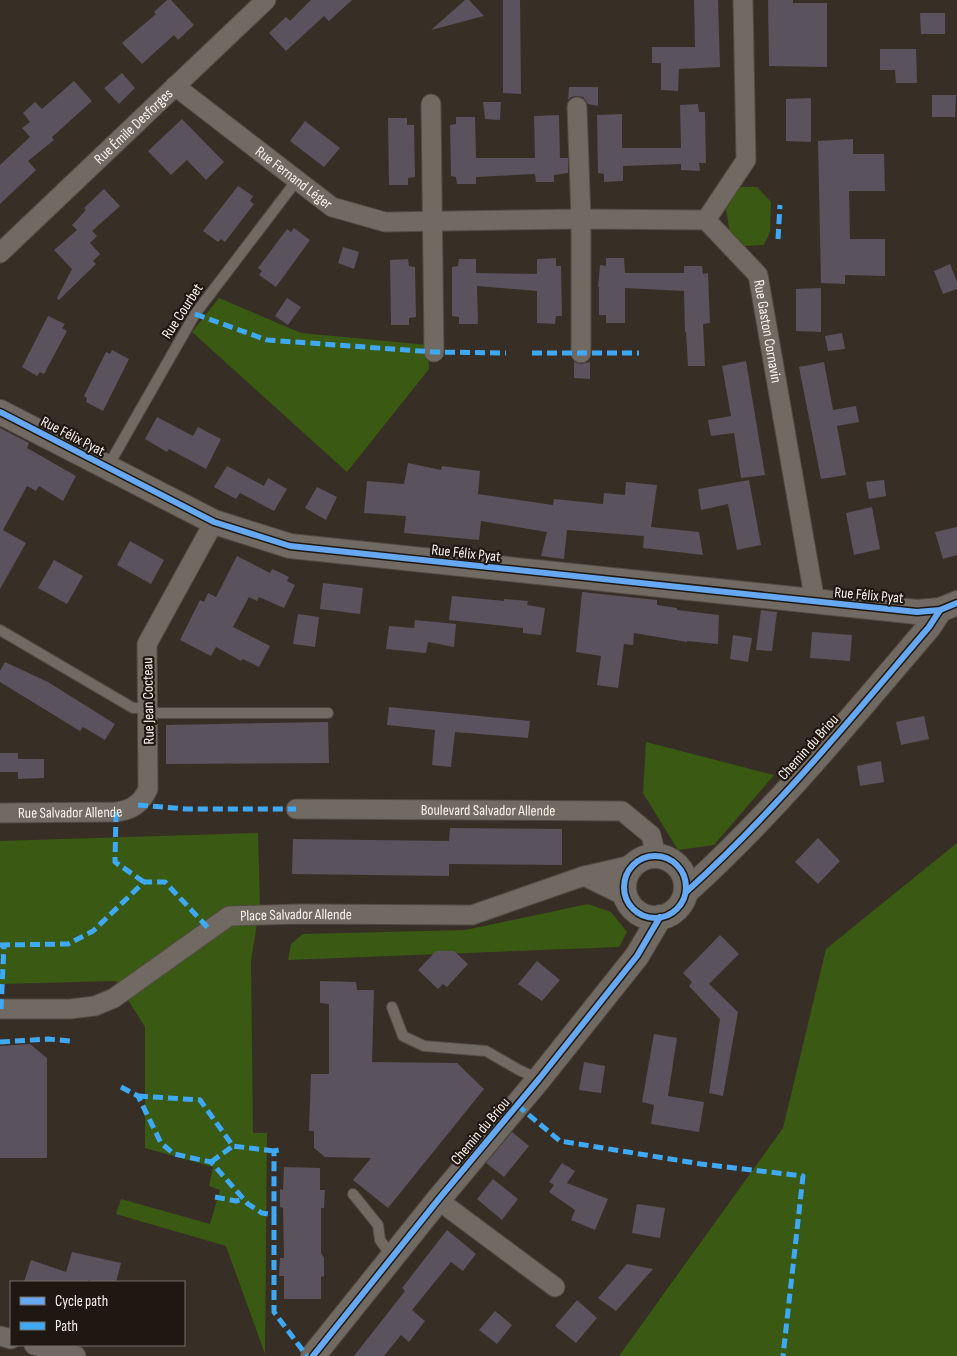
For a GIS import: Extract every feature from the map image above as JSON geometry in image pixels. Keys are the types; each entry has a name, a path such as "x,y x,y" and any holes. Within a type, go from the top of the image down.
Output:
{"street":[{"name":"Rue Émile Desforges","path":"0,253 266,0"},
{"path":"706,220 746,160 743,0"},
{"name":"Rue Fernand Léger","path":"175,86 332,207 385,222 580,218 706,220"},
{"path":"431,104 434,352"},
{"path":"577,106 582,354"},
{"name":"Rue Gaston Cornavin","path":"706,220 758,276 815,602"},
{"name":"Rue Félix Pyat","path":"0,412 214,522 298,547 917,612 949,607"},
{"name":"Rue Jean Cocteau","path":"138,805 148,789 147,644 214,522"},
{"name":"Chemin du Briou","path":"684,882 728,855 949,607"},
{"name":"Rue Salvador Allende","path":"0,813 116,812 128,811 138,805"},
{"name":"Boulevard Salvador Allende","path":"296,808 622,811 651,835 656,855"},
{"path":"584,876 632,865 639,860 656,855 667,857 676,863 684,882 683,901 677,909 670,914 651,916 634,910 625,896 624,885 632,865"},
{"path":"584,876 625,896"},
{"name":"Place Salvador Allende","path":"0,1009 70,1009 95,1006 114,998 229,916 300,914 472,915 584,876"},
{"name":"Chemin du Briou","path":"313,1356 438,1200 539,1079 636,956 651,916"},
{"path":"438,1200 555,1288"},
{"path":"38,1346 76,1356"}],"lane":[{"name":"Rue Courbet","path":"107,468 195,314 297,180"},
{"path":"0,630 132,708 148,711 328,713"},
{"path":"392,1006 403,1036 424,1046 486,1051 539,1079"},
{"path":"353,1194 378,1225 380,1240 393,1258"}],"green space":[{"path":"740,187 757,187 771,202 770,232 764,245 744,246 730,234 726,209"},
{"path":"219,298 301,333 428,345 429,369 347,472 192,332"},
{"path":"646,742 774,775 714,845 678,850 643,793"},
{"path":"258,833 260,906 251,960 253,1133 267,1133 265,1354 226,1246 116,1214 121,1199 210,1224 220,1190 209,1186 213,1167 145,1148 145,1027 116,981 0,984 0,841"},
{"path":"957,843 957,1356 619,1356 783,1128 826,949"},
{"path":"588,904 611,912 627,932 619,947 288,960 291,944 303,934 465,930"}],"building":[{"path":"167,0 171,0 194,25 178,40 174,35 142,64 122,43 156,14 154,12"},
{"path":"311,0 352,0 329,21 324,16 286,51 269,33 286,17 290,21"},
{"path":"465,0 469,0 484,16 431,30"},
{"path":"503,0 520,0 521,94 503,93"},
{"path":"694,0 718,0 720,67 679,69 678,91 661,90 661,63 652,63 652,47 695,47"},
{"path":"768,0 793,0 793,3 827,3 827,67 769,66"},
{"path":"920,13 945,13 945,34 921,34"},
{"path":"880,49 916,49 917,83 896,83 895,70 880,70"},
{"path":"122,73 135,88 119,104 104,88"},
{"path":"74,81 92,101 52,137 54,140 28,161 36,170 0,204 0,165 30,137 22,128 30,122 23,113 35,102 42,109"},
{"path":"569,87 598,87 598,106 588,104 583,97 571,97 568,100"},
{"path":"932,95 956,95 955,117 932,117"},
{"path":"811,98 811,142 786,141 786,99"},
{"path":"483,102 501,102 500,120 485,119"},
{"path":"698,104 699,112 705,112 706,163 699,163 700,171 681,170 681,164 623,166 623,181 604,182 604,174 598,173 597,115 622,114 622,148 681,148 680,105"},
{"path":"559,115 560,158 568,158 568,173 554,175 554,182 536,182 535,174 476,177 476,184 457,184 456,177 451,176 450,125 456,124 456,117 475,117 476,158 535,158 534,116"},
{"path":"388,118 407,118 407,125 414,125 415,177 408,178 408,185 389,185"},
{"path":"182,119 224,162 206,180 187,160 171,175 148,151"},
{"path":"305,121 340,148 324,167 290,141"},
{"path":"853,139 853,154 884,154 885,191 849,191 850,239 885,239 885,276 845,275 845,284 821,283 818,141"},
{"path":"238,186 253,196 250,201 254,204 225,242 221,239 218,242 203,231"},
{"path":"104,189 120,206 92,231 97,236 90,243 100,254 93,261 96,264 59,300 57,298 72,269 54,250 77,230 72,225 86,210 84,208"},
{"path":"294,228 310,240 276,287 259,275 262,271 258,268 287,229 291,232"},
{"path":"343,247 359,252 354,269 338,263"},
{"path":"556,258 556,266 561,266 562,316 556,316 555,324 537,323 537,291 477,286 478,324 459,324 459,317 452,316 452,267 458,266 459,259 476,259 476,273 537,274 537,259"},
{"path":"606,258 624,258 625,273 684,273 684,266 702,266 703,274 708,273 710,323 703,324 705,366 688,366 684,291 625,288 625,323 606,323 606,315 599,315 598,287 600,265 606,266"},
{"path":"408,259 409,266 415,267 416,317 409,318 409,325 391,325 390,260"},
{"path":"950,264 957,282 957,289 943,294 934,271"},
{"path":"821,288 821,332 796,331 796,289"},
{"path":"287,298 301,307 288,325 275,316"},
{"path":"48,316 65,324 62,328 67,331 44,374 40,372 37,376 22,367"},
{"path":"842,333 845,349 828,351 825,336"},
{"path":"112,350 129,359 103,411 86,402 87,398 84,396 106,352 110,354"},
{"path":"746,361 765,475 741,478 734,433 711,436 708,420 731,416 722,366"},
{"path":"574,362 581,364 590,362 590,379 574,378"},
{"path":"824,362 833,410 856,406 859,422 837,426 846,475 821,479 799,367"},
{"path":"157,417 193,436 198,427 221,439 206,469 169,449 167,452 145,439"},
{"path":"0,428 29,443 27,448 76,476 63,501 39,486 36,491 27,486 3,530 26,543 0,589"},
{"path":"408,463 441,470 442,466 480,471 478,494 553,505 554,499 603,504 604,493 625,495 626,482 657,485 651,527 699,532 703,555 643,548 644,536 567,530 564,559 541,556 547,532 481,521 479,540 404,533 406,516 364,513 367,481 404,484"},
{"path":"227,466 264,486 268,478 287,489 274,511 240,493 236,499 214,487"},
{"path":"749,480 761,545 737,550 728,504 701,510 698,489"},
{"path":"884,480 886,496 869,499 866,482"},
{"path":"317,487 337,497 326,520 305,508"},
{"path":"872,507 880,549 854,555 846,513"},
{"path":"957,527 957,555 943,559 935,532"},
{"path":"130,541 164,560 151,584 117,565"},
{"path":"237,556 270,573 272,569 289,577 287,581 295,585 284,608 259,597 257,601 249,597 233,627 270,646 259,667 243,659 241,661 216,647 211,656 180,640 200,600 204,602 208,593 216,597"},
{"path":"54,560 83,576 67,604 38,588"},
{"path":"323,583 363,588 360,614 320,609"},
{"path":"582,592 657,600 657,605 677,608 677,610 719,615 718,644 687,642 634,633 633,645 624,644 618,688 597,685 601,656 576,652"},
{"path":"452,596 504,601 504,599 528,601 527,605 545,608 541,635 523,633 523,628 449,620"},
{"path":"761,610 777,612 772,651 756,650"},
{"path":"298,614 319,617 315,647 293,644"},
{"path":"415,620 456,624 454,647 428,642 426,653 386,649 389,626 414,628"},
{"path":"812,632 852,635 850,661 810,658"},
{"path":"733,635 752,638 748,662 730,659"},
{"path":"5,662 48,682 115,724 105,740 83,727 80,731 0,682 0,671"},
{"path":"389,707 530,721 528,738 455,732 451,767 432,765 435,730 387,725"},
{"path":"924,716 929,739 901,745 896,722"},
{"path":"328,722 329,763 166,764 166,725"},
{"path":"0,753 18,753 18,759 44,759 44,778 18,779 18,772 0,772"},
{"path":"881,761 884,782 860,786 857,766"},
{"path":"450,828 562,829 562,865 449,864 449,876 292,874 293,839 449,841"},
{"path":"818,838 840,861 818,884 795,862"},
{"path":"720,935 739,954 709,984 738,1012 723,1096 709,1093 720,1019 689,986 692,982 683,973"},
{"path":"436,951 454,951 468,964 447,987 443,984 438,989 418,970"},
{"path":"537,961 560,980 542,1001 518,984"},
{"path":"320,981 356,982 357,990 374,990 372,1062 457,1063 484,1089 388,1208 353,1180 371,1158 325,1157 314,1148 314,1131 309,1131 311,1074 329,1074 329,1004 320,1003"},
{"path":"654,1034 677,1038 668,1096 704,1102 699,1132 651,1124 654,1105 642,1102"},
{"path":"30,1044 47,1058 47,1158 0,1158 0,1046"},
{"path":"584,1062 605,1066 601,1093 579,1090"},
{"path":"512,1132 529,1146 504,1177 486,1163"},
{"path":"562,1163 575,1171 567,1183 608,1199 595,1230 571,1220 575,1210 549,1192 554,1185 549,1182"},
{"path":"284,1167 320,1168 320,1190 325,1190 324,1208 321,1208 321,1253 324,1258 324,1276 321,1277 321,1299 284,1299 284,1276 279,1276 280,1258 284,1258 283,1208 280,1207 280,1189 283,1190"},
{"path":"493,1179 518,1199 502,1220 477,1199"},
{"path":"637,1204 665,1208 660,1238 632,1233"},
{"path":"447,1230 476,1254 463,1271 451,1262 412,1310 425,1321 409,1342 401,1335 384,1356 354,1356 405,1291 402,1288"},
{"path":"72,1252 121,1263 116,1281 24,1281 31,1260 66,1272"},
{"path":"627,1264 653,1269 616,1311 598,1298"},
{"path":"577,1300 597,1318 576,1343 555,1326"},
{"path":"495,1311 512,1325 497,1344 479,1330"}],"marked path":[{"path":"778,239 780,205"},
{"path":"195,314 267,340 434,352 506,353"},
{"path":"532,353 639,353"},
{"path":"138,805 186,809 296,809"},
{"path":"116,812 115,862 144,882"},
{"path":"0,945 68,944 93,931 144,882 165,882 210,930"},
{"path":"1,1009 4,945"},
{"path":"0,1042 48,1039 70,1041"},
{"path":"121,1087 138,1096 161,1143 174,1154 211,1162 248,1204 262,1213 274,1215 274,1151 279,1150"},
{"path":"138,1096 200,1100 233,1146 274,1151"},
{"path":"517,1105 560,1141 701,1164 803,1176 783,1356"},
{"path":"211,1162 233,1146"},
{"path":"215,1197 236,1201 244,1199"},
{"path":"274,1215 274,1312 307,1356"}],"cycle path":[{"path":"0,412 214,522 290,546 917,612 940,610 957,603"},
{"path":"686,892 751,830 812,764 929,627 940,610"},
{"path":"655,856 667,858 677,865 684,875 686,887 684,899 677,909 667,916 655,918 643,916 633,909 626,899 624,887 626,875 633,865 643,858 655,856"},
{"path":"313,1356 637,956 660,917"}]}
